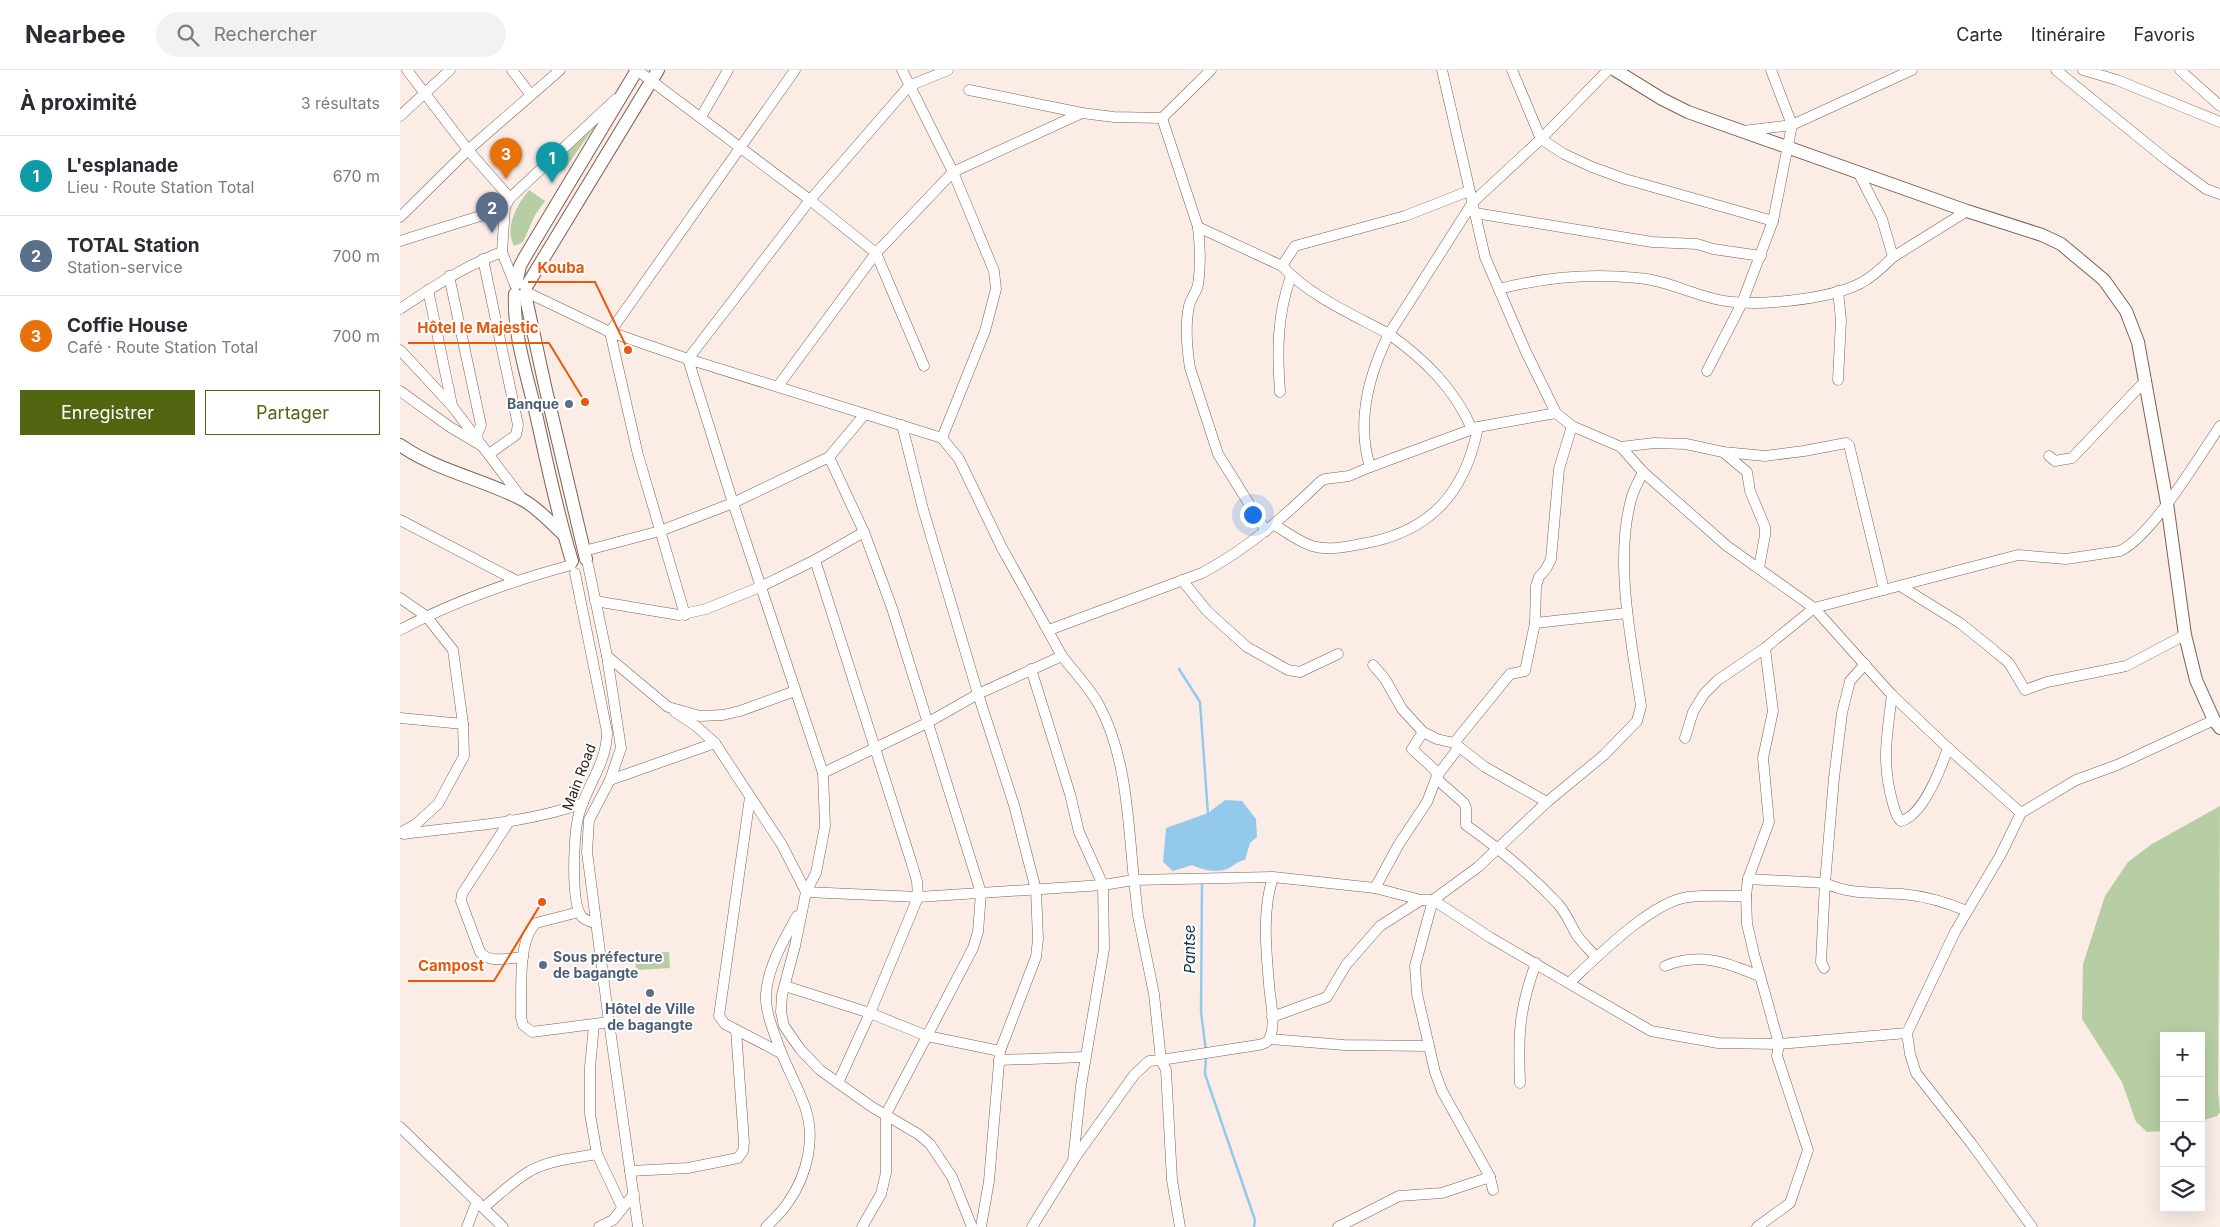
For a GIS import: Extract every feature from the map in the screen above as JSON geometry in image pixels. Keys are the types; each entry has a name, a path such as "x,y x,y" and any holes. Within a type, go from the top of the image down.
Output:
{"main road":[{"path":"573,566 526,373 516,318 526,255 637,70"},
{"path":"1615,70 1662,99 1688,112 2048,238 2081,259 2104,280 2126,311 2138,342 2167,503 2185,635 2196,680 2217,724"},
{"path":"586,558 520,290 655,75"},
{"path":"400,445 421,458 523,500 564,535"}],"street":[{"path":"407,70 424,95 507,202 502,252 520,290 610,332 688,359 942,438 959,459 1002,548 1062,656 1098,703 1108,725 1122,776 1138,916 1154,994 1161,1060 1166,1070 1172,1180 1180,1227"},
{"path":"400,116 450,70"},
{"path":"512,70 530,94"},
{"path":"400,217 468,150 530,94 560,70"},
{"path":"637,70 655,75 701,118 810,200 876,253 924,366"},
{"path":"701,118 728,70"},
{"path":"684,615 638,455 610,332 795,70"},
{"path":"902,70 953,172 994,271 996,289 985,331 942,438"},
{"path":"688,359 810,200 910,86 948,70"},
{"path":"969,90 1082,113 1114,117 1162,118 1211,70"},
{"path":"1442,70 1485,257 1526,352 1556,412 1572,426 1621,447 1643,472 1727,546 1814,608 1892,695 2021,813"},
{"path":"1512,70 1541,140 1592,167 1624,179 1773,221"},
{"path":"1370,467 1364,448 1363,428 1367,388 1376,360 1389,334 1474,208 1608,70"},
{"path":"1707,371 1742,303 1773,221 1792,125 1771,70"},
{"path":"1742,131 1792,125 1912,70"},
{"path":"2056,70 2206,190 2220,194"},
{"path":"2083,70 2117,80 2220,122"},
{"path":"2180,70 2220,106"},
{"path":"401,238 480,216 507,202 622,94"},
{"path":"778,386 876,253 953,172 1082,113"},
{"path":"1162,118 1198,226 1200,246 1198,284 1189,306 1188,354 1190,368 1218,454 1271,528 1313,546 1332,549 1371,542 1404,532 1420,524 1439,509 1455,489 1470,459 1475,428 1428,364 1389,334 1329,302 1291,276 1282,266 1198,226"},
{"path":"1858,172 1882,219 1893,257"},
{"path":"1282,266 1295,246 1405,216 1470,191"},
{"path":"1474,208 1652,242 1697,244 1713,249 1761,256"},
{"path":"1499,289 1534,280 1604,275 1654,280 1715,299 1742,303 1781,301 1838,291 1862,282 1893,257 1967,211"},
{"path":"400,309 448,276 483,258 502,252"},
{"path":"483,258 518,425 516,435 487,450"},
{"path":"448,276 481,425 476,437"},
{"path":"1280,392 1277,350 1279,324 1291,276"},
{"path":"428,290 452,406"},
{"path":"1838,291 1841,320 1838,380"},
{"path":"400,350 452,406 523,500"},
{"path":"688,359 760,587 823,774 824,826 816,873 806,892 785,986 781,1012 784,1026 800,1049 820,1070 872,1107 918,1134 930,1144 952,1178 972,1227"},
{"path":"2049,456 2055,461 2072,458 2146,380"},
{"path":"400,391 462,435 487,450"},
{"path":"1048,630 1182,580 1224,561 1271,528 1325,478 1340,479 1475,428 1556,412"},
{"path":"573,566 578,556 586,558 733,503 829,457 865,414"},
{"path":"902,425 923,509 978,694 1014,805 1036,890 1038,939 1036,957 1000,1055 989,1181 980,1227"},
{"path":"1375,888 1398,844 1427,802 1437,776 1457,745 1510,674 1525,671 1535,623 1536,586 1539,577 1546,570 1551,559 1558,469 1572,426"},
{"path":"1685,738 1693,712 1704,694 1718,680 1765,648 1814,608 1902,587 1926,578 2018,555 2066,559 2120,551 2128,547 2148,528 2220,426"},
{"path":"1621,447 1686,444 1723,452 1764,456 1804,452 1846,443 1849,445 1884,590"},
{"path":"1723,452 1747,472 1750,491 1765,527 1759,568"},
{"path":"829,457 864,532 892,608 981,893 978,932 974,948 886,1114 886,1173 881,1194 862,1227"},
{"path":"1493,1190 1490,1177 1434,1072 1417,994 1415,966 1433,900 1499,848 1548,802 1604,756 1637,721 1641,706 1627,613 1625,550 1631,498 1643,472"},
{"path":"400,520 517,581"},
{"path":"595,601 684,615 706,610 760,587 815,560 864,532"},
{"path":"400,630 426,616 517,581 573,566 585,572 586,558"},
{"path":"586,558 607,656 620,740 619,756 610,780 589,820 587,852 638,1227"},
{"path":"815,560 912,864 918,897 870,1013 838,1083"},
{"name":"Main Road","path":"573,566 607,732 604,757 583,803 574,844 575,886 579,912"},
{"path":"1182,580 1207,610 1236,638 1266,659 1288,670 1300,672 1338,654"},
{"path":"1902,587 1960,623 2009,663 2025,690 2048,682 2126,666 2185,635"},
{"path":"400,598 426,616 453,650 463,724 464,756 438,804 416,824 400,834"},
{"path":"1535,623 1627,613"},
{"path":"1757,1227 1790,1203 1808,1150 1777,1056 1779,1044 1759,976 1748,924 1746,896 1748,879 1768,822 1763,758 1773,711 1765,648"},
{"path":"607,656 715,743 796,870 806,892"},
{"path":"823,774 928,723 978,694 1062,656"},
{"path":"1824,968 1821,962 1824,883 1842,713 1850,681 1865,664"},
{"path":"1373,665 1385,679 1402,709 1423,732 1437,739 1457,745 1485,767 1548,802"},
{"path":"1031,669 1070,794 1079,832 1103,885 1104,949 1085,1057 1073,1161"},
{"path":"668,707 700,716 723,715 794,691"},
{"path":"1892,695 1884,759 1890,793 1899,820 1906,820 1923,800 1933,784 1948,748"},
{"path":"400,718 463,724"},
{"path":"2032,1227 1971,1143 1916,1073 1910,1054 1907,1033 1966,911 2000,856 2021,813 2076,780 2217,724"},
{"path":"1423,732 1412,750 1435,770 1439,781 1464,802 1466,825 1499,848 1557,903 1567,916 1576,934 1596,957"},
{"path":"610,780 715,743"},
{"path":"750,797 719,1010 721,1020 736,1030 781,1053"},
{"path":"400,834 510,820 563,810 583,803"},
{"path":"510,820 462,894 461,901 480,952 484,957 489,960 523,957"},
{"path":"1032,1227 1073,1161 1134,1074 1149,1061 1258,1045 1266,1043 1270,1039 1272,1017 1267,958 1266,914 1267,895 1272,877"},
{"path":"806,892 918,897 1103,885 1134,880 1272,877 1375,888 1421,900 1433,900 1651,1031 1718,1043 1779,1044 1907,1033"},
{"path":"1748,879 1824,883 1844,890 1915,895 1945,902 1966,911"},
{"path":"575,886 591,883"},
{"path":"1570,982 1627,930 1675,900 1688,897 1746,896"},
{"path":"1272,1017 1327,997 1346,965 1380,926 1421,900"},
{"path":"766,1227 789,1202 802,1177 810,1143 810,1124 768,1017 766,994 770,972 779,948 802,909"},
{"path":"596,923 586,919 579,912 536,923 529,934 523,957 521,1017 526,1029 532,1032 609,1022"},
{"path":"1665,966 1690,958 1716,960 1759,976"},
{"path":"1520,1083 1520,1019 1525,994 1536,963"},
{"path":"785,986 870,1013 927,1036 1000,1055 1085,1057"},
{"path":"594,1025 590,1067 590,1114 597,1154 622,1208"},
{"path":"630,1171 688,1168 738,1158 743,1152 744,1142 736,1030"},
{"path":"1270,1039 1344,1045 1429,1046"},
{"path":"400,1127 504,1227"},
{"path":"467,1227 481,1204 531,1170 550,1163 597,1154"},
{"path":"1338,1227 1399,1196 1442,1193 1490,1177"},
{"path":"599,1227 613,1220 634,1194"}],"green space":[{"path":"597,123 564,170 554,163"},
{"path":"529,190 545,201 535,215 523,242 514,246 510,231 513,216"},
{"path":"2220,806 2218,1091 2220,1112 2217,1116 2205,1120 2205,1032 2160,1032 2160,1131 2147,1132 2136,1122 2122,1082 2082,1019 2083,964 2105,896 2128,862 2152,844"},
{"path":"669,952 670,968 636,970 635,953"}],"water":[{"path":"1225,800 1242,801 1256,819 1257,837 1250,843 1245,860 1218,871 1192,865 1173,871 1163,862 1166,828 1208,813"}],"waterway":[{"name":"Pantse","path":"1179,669 1200,702 1208,814"},
{"name":"Pantse","path":"1202,882 1201,1012 1206,1051"},
{"name":"Pantse","path":"1206,1057 1205,1074 1255,1220 1254,1227"}],"place":[{"name":"Coffie House","path":"506,179"},
{"name":"L'esplanade","path":"552,183"},
{"name":"TOTAL Station","path":"492,233"},
{"name":"Kouba","path":"628,350"},
{"name":"Hôtel le Majestic","path":"585,402"},
{"name":"Banque","path":"569,404"},
{"name":"Campost","path":"542,902"},
{"name":"Sous préfecture de bagangte","path":"543,965"},
{"name":"Hôtel de Ville de bagangte","path":"650,993"}]}
